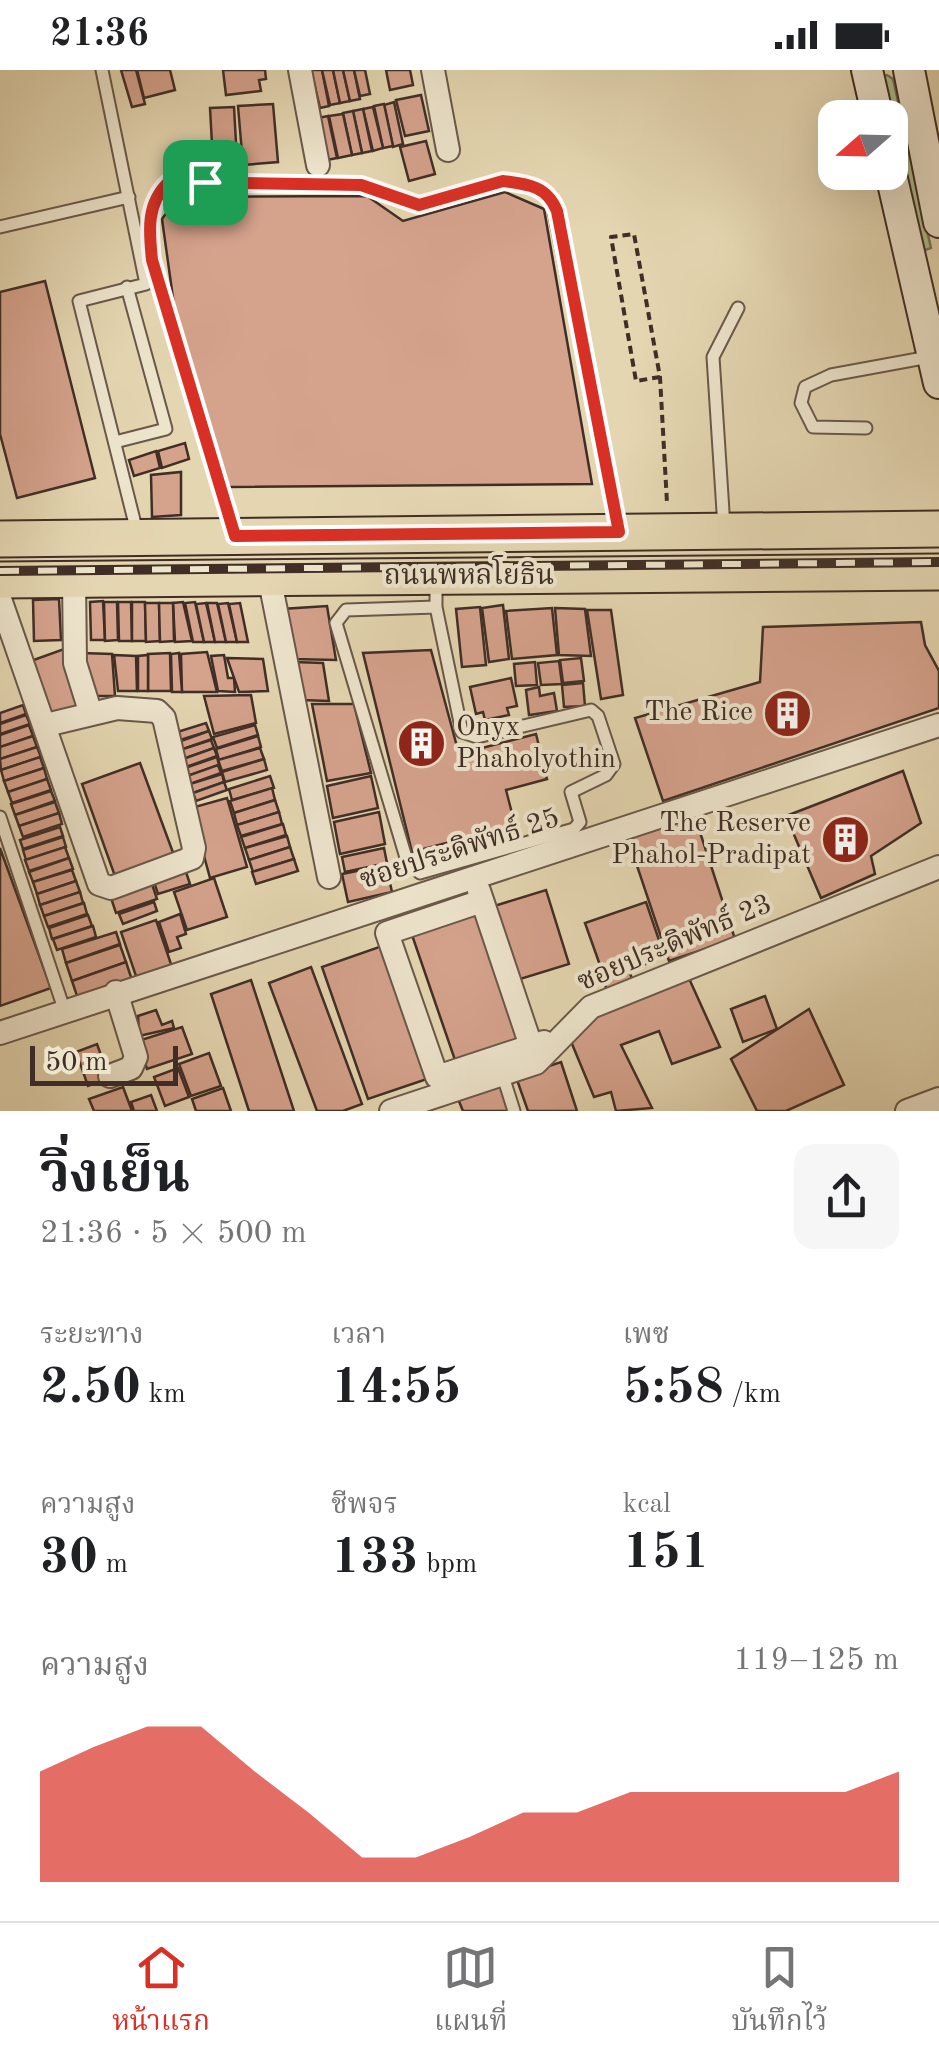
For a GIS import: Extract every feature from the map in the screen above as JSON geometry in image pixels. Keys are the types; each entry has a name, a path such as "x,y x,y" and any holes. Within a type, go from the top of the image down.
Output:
{"main road":[{"path":"909,70 939,222"},
{"path":"870,71 875,100"},
{"path":"895,190 936,370"},
{"name":"ถนนพหลโยธิน","path":"0,538 939,529"},
{"name":"ถนนพหลโยธิน","path":"0,580 269,576 436,593 939,572"}],"street":[{"path":"300,70 318,165"},
{"path":"433,70 448,150"},
{"path":"269,576 329,877"},
{"path":"74,579 74,662 90,712"},
{"path":"0,599 99,884 111,888 192,858 194,848 164,718 157,711 131,706 90,712 46,725"},
{"name":"ซอยประดิพัทธ์ 25","path":"0,1032 63,1006 939,724"},
{"name":"ซอยประดิพัทธ์ 23","path":"391,1111 545,1058 590,1006 939,867"},
{"path":"475,876 531,1046"},
{"path":"482,901 388,933 438,1077 566,1034"},
{"path":"110,1076 131,1068 136,1058 116,992"},
{"path":"907,1111 939,1099"}],"lane":[{"path":"102,70 146,284 79,301 138,537"},
{"path":"235,536 152,260 152,208 158,193 169,182 361,185 419,205 503,181 530,184 551,196 619,532"},
{"path":"0,227 129,197"},
{"path":"116,442 166,428 127,287"},
{"path":"724,532 713,357 738,308"},
{"path":"866,428 813,427 800,403 805,386 830,376 936,370"},
{"path":"436,593 460,726 468,737 591,710 598,716 614,764 606,775 571,792 580,822 574,829 420,873 407,861 336,623 346,610 436,593"},
{"path":"0,1024 63,1006 1,823"},
{"path":"502,1072 514,1111"}],"path":[{"path":"660,377 636,381 611,238 634,234 660,377 668,532"}],"green space":[{"path":"887,75 893,79 898,100 884,100 877,78"},
{"path":"908,146 931,248 914,254 900,190 908,190"}],"building":[{"path":"121,70 136,70 145,104 132,107"},
{"path":"137,70 170,70 175,90 144,98"},
{"path":"223,70 265,70 266,79 259,80 261,91 226,95"},
{"path":"311,70 322,70 329,106 320,108"},
{"path":"322,70 333,70 340,103 330,105"},
{"path":"333,70 343,70 350,101 340,103"},
{"path":"343,70 354,70 360,99 350,101"},
{"path":"354,70 365,70 370,94 360,96"},
{"path":"386,70 410,70 413,85 390,90"},
{"path":"421,95 429,131 405,136 396,100"},
{"path":"394,102 403,144 393,147 384,105"},
{"path":"273,104 278,162 243,165 238,106"},
{"path":"384,104 393,146 383,148 374,106"},
{"path":"234,107 236,143 212,144 210,108"},
{"path":"373,107 383,148 373,151 363,109"},
{"path":"363,109 372,151 362,153 353,111"},
{"path":"353,111 362,153 352,155 343,113"},
{"path":"343,114 352,155 338,158 329,116"},
{"path":"328,116 337,158 327,160 318,118"},
{"path":"426,141 435,174 409,181 400,147"},
{"path":"505,192 544,209 592,484 229,487 174,305 162,219 178,197 367,196 403,221"},
{"path":"45,281 95,478 17,498 0,434 0,292"},
{"path":"185,443 189,459 162,468 158,451"},
{"path":"156,451 160,468 134,476 129,460"},
{"path":"181,472 181,515 152,517 151,475"},
{"path":"59,599 61,640 34,641 33,600"},
{"path":"103,601 105,640 91,640 90,602"},
{"path":"104,602 117,602 118,640 105,641"},
{"path":"118,602 131,602 132,641 119,641"},
{"path":"132,602 145,602 146,641 132,641"},
{"path":"183,602 192,641 175,642 173,603"},
{"path":"195,602 204,642 193,642 185,603"},
{"path":"145,603 159,603 160,641 146,642"},
{"path":"159,603 173,603 174,641 160,642"},
{"path":"206,603 215,642 204,642 196,604"},
{"path":"207,603 217,603 226,642 215,642"},
{"path":"228,603 237,642 226,642 218,604"},
{"path":"240,603 248,642 237,642 229,604"},
{"path":"503,605 509,659 489,662 482,608"},
{"path":"327,606 336,660 292,659 282,609"},
{"path":"480,607 486,665 462,667 456,609"},
{"path":"552,608 557,655 512,659 506,611"},
{"path":"555,608 585,609 591,656 559,655"},
{"path":"587,610 611,610 623,695 601,699"},
{"name":"The Rice","path":"921,622 925,645 939,671 939,708 663,801 635,718 760,682 763,627"},
{"path":"64,649 83,704 46,716 28,662"},
{"name":"Onyx Phaholyothin","path":"431,650 459,754 536,734 547,779 506,790 515,825 412,852 363,653"},
{"path":"207,652 217,692 182,692 181,654"},
{"path":"81,653 112,654 115,696 94,696"},
{"path":"170,653 171,691 148,691 148,654"},
{"path":"179,653 182,692 172,692 171,654"},
{"path":"114,655 136,656 137,691 118,691"},
{"path":"148,655 148,691 138,691 138,656"},
{"path":"224,655 228,678 234,678 235,692 218,691 211,656"},
{"path":"227,658 263,659 268,691 239,692"},
{"path":"581,658 584,681 563,683 560,660"},
{"path":"559,661 562,684 541,685 538,663"},
{"path":"294,662 323,663 329,701 300,700"},
{"path":"535,662 537,685 516,686 514,664"},
{"path":"511,678 517,706 507,708 509,715 485,720 483,712 476,714 470,687"},
{"path":"583,683 585,706 564,707 562,685"},
{"path":"539,687 540,696 554,693 557,711 529,715 526,690"},
{"path":"251,695 256,723 214,734 204,696"},
{"path":"312,704 354,704 371,773 327,781"},
{"path":"23,705 26,714 0,723 0,713"},
{"path":"26,715 30,724 0,734 0,724"},
{"path":"206,723 209,731 177,741 174,733"},
{"path":"29,725 33,736 0,747 0,735"},
{"path":"255,725 258,735 217,748 213,737"},
{"path":"209,731 212,739 180,750 178,742"},
{"path":"33,736 37,747 0,759 0,747"},
{"path":"258,736 261,747 219,760 216,749"},
{"path":"211,740 214,748 183,759 180,750"},
{"path":"37,747 41,757 1,770 0,759"},
{"path":"214,748 217,756 186,767 183,759"},
{"path":"260,748 264,759 222,771 218,760"},
{"path":"40,757 44,768 4,781 1,770"},
{"path":"217,757 219,765 188,776 185,768"},
{"path":"264,759 267,770 225,782 222,772"},
{"path":"140,763 175,858 116,879 82,784"},
{"path":"218,765 221,773 190,784 187,776"},
{"path":"44,768 47,779 8,792 4,781"},
{"name":"The Reserve Phahol-Pradipat","path":"903,771 921,823 871,856 875,874 821,898 786,816"},
{"path":"222,774 224,782 193,793 190,784"},
{"path":"270,776 274,788 232,800 229,789"},
{"path":"371,776 378,808 333,818 327,786"},
{"path":"47,779 51,790 12,803 8,792"},
{"path":"224,782 227,790 196,801 193,793"},
{"path":"272,788 275,800 234,813 230,801"},
{"path":"51,791 55,801 15,815 11,804"},
{"path":"227,798 247,867 210,878 191,808"},
{"path":"275,800 279,812 237,825 234,813"},
{"path":"55,802 59,813 19,826 15,815"},
{"path":"279,812 282,824 241,836 237,825"},
{"path":"379,812 385,844 340,854 334,822"},
{"path":"59,813 62,824 23,837 19,826"},
{"path":"695,817 735,939 669,961 628,839"},
{"path":"283,824 286,835 245,848 241,837"},
{"path":"60,827 63,836 23,849 20,840"},
{"path":"287,836 290,847 249,860 245,848"},
{"path":"63,837 66,847 26,860 23,850"},
{"path":"65,847 69,858 29,871 25,860"},
{"path":"290,847 294,859 253,872 249,860"},
{"path":"0,848 51,988 0,1006"},
{"path":"384,848 387,863 345,872 342,857"},
{"path":"69,858 73,869 33,882 29,872"},
{"path":"294,859 298,871 256,884 252,872"},
{"path":"386,865 392,892 348,902 342,874"},
{"path":"184,866 190,884 158,894 152,876"},
{"path":"72,870 76,881 37,894 33,882"},
{"path":"150,878 157,899 116,913 109,892"},
{"path":"214,878 227,917 187,930 174,892"},
{"path":"76,881 80,892 40,905 37,894"},
{"path":"546,890 569,964 517,980 494,906"},
{"path":"80,892 83,903 44,916 40,905"},
{"path":"154,902 157,911 123,924 119,914"},
{"path":"646,902 661,946 648,951 652,962 633,968 628,964 615,969 613,963 601,968 585,923"},
{"path":"84,903 87,914 48,927 44,916"},
{"path":"480,912 523,1043 456,1063 412,935"},
{"path":"180,914 186,934 177,937 181,948 169,952 159,922"},
{"path":"88,915 92,926 52,939 49,928"},
{"path":"156,920 172,967 137,979 121,932"},
{"path":"93,926 96,937 57,950 53,939"},
{"path":"116,932 120,944 66,963 62,949"},
{"path":"120,945 126,962 72,981 66,963"},
{"path":"382,946 427,1079 368,1099 322,967"},
{"path":"126,962 132,980 78,999 72,981"},
{"path":"311,967 362,1104 343,1111 317,1111 269,983"},
{"path":"628,967 634,985 608,994 602,975"},
{"path":"687,974 720,1047 672,1064 659,1031 621,1045 652,1108 616,1111 611,1092 594,1097 570,1039 582,1017"},
{"path":"251,980 294,1111 249,1111 211,994"},
{"path":"765,996 777,1029 743,1042 731,1009"},
{"path":"809,1009 844,1085 786,1111 757,1111 731,1059"},
{"path":"156,1010 162,1025 172,1021 174,1028 139,1036 138,1016"},
{"path":"182,1027 192,1054 147,1069 138,1041"},
{"path":"97,1044 109,1078 88,1086 76,1052"},
{"path":"209,1053 221,1086 191,1096 179,1064"},
{"path":"561,1062 577,1111 528,1111 516,1077"},
{"path":"178,1068 189,1097 165,1106 154,1077"},
{"path":"500,1078 512,1111 463,1111 456,1094"},
{"path":"123,1087 132,1111 94,1111 89,1099"},
{"path":"223,1088 231,1111 196,1111 192,1099"},
{"path":"151,1095 157,1111 134,1111 131,1102"}],"railway":[{"path":"0,571 939,562"}],"place":[{"name":"The Rice","path":"788,713"},
{"name":"Onyx Phaholyothin","path":"421,744"},
{"name":"The Reserve Phahol-Pradipat","path":"846,840"}],"route":[{"path":"503,181 530,184 551,196 619,532 235,536 152,260 149,232 158,193 169,182 205,182 361,185 405,204 419,205 503,181"}]}
